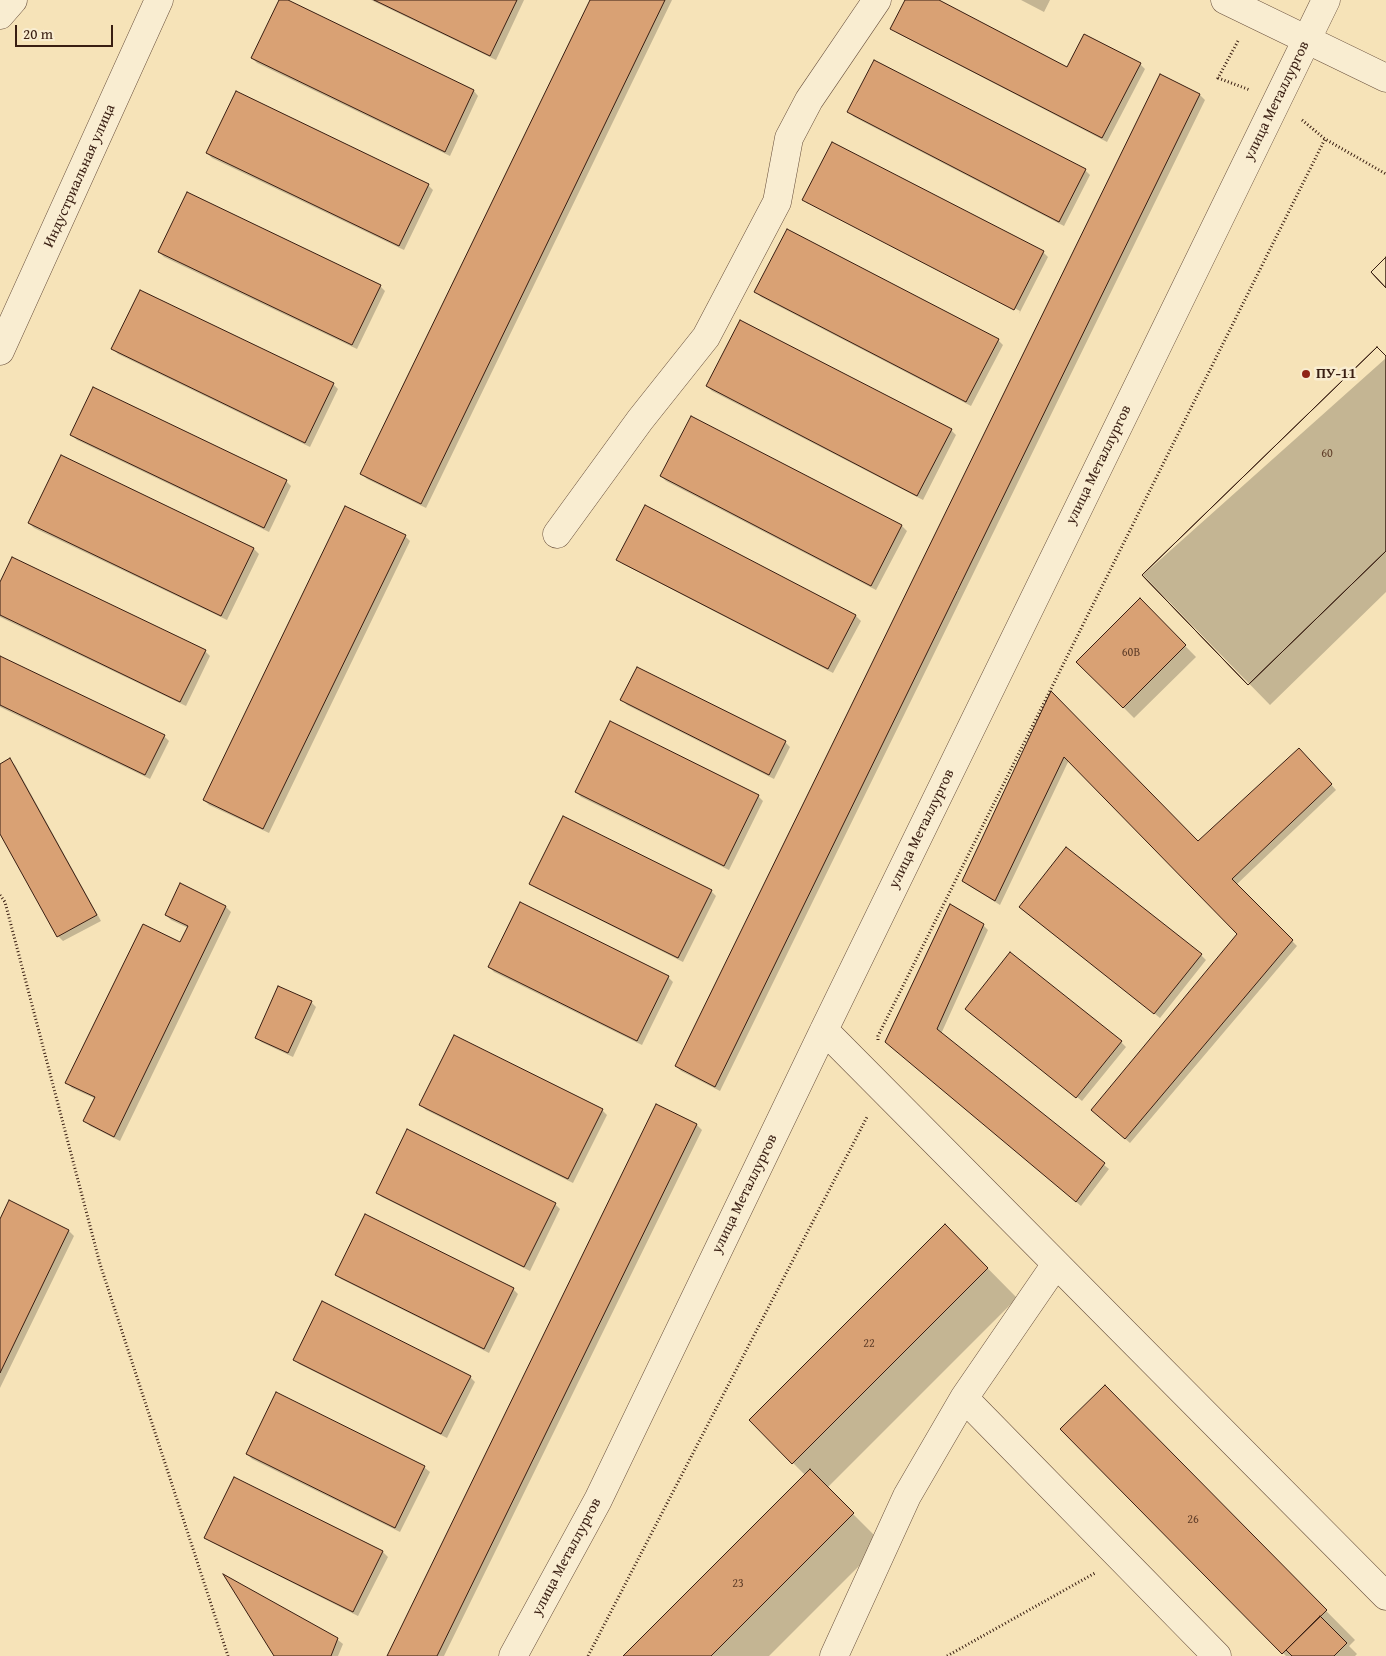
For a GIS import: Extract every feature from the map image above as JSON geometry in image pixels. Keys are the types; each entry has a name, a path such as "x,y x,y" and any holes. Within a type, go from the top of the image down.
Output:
{"street":[{"path":"0,15 13,0"},
{"name":"Индустриальная улица","path":"0,351 159,0"},
{"path":"557,534 640,420 706,336 777,202 789,138 793,130 809,100 876,0"},
{"path":"1225,0 1386,78"},
{"name":"улица Металлургов","path":"513,1656 598,1500 824,1030 1326,0"},
{"path":"824,1030 1056,1264 1381,1582"},
{"path":"834,1656 907,1496 964,1398 1056,1264"},
{"path":"964,1398 1217,1656"}],"path":[{"path":"588,1656 882,1088 878,1036 1325,139 1386,174"},
{"path":"0,895 5,902 100,1264 228,1656"},
{"path":"947,1656 1121,1558"}],"building":[{"path":"279,0 288,0 474,90 445,152 251,58"},
{"path":"374,0 517,0 490,56"},
{"path":"590,0 665,0 421,504 360,474"},
{"path":"905,0 939,0 1067,67 1084,34 1141,63 1102,138 890,29"},
{"path":"874,60 1086,169 1059,222 847,112"},
{"path":"1160,74 1200,94 715,1087 675,1066"},
{"path":"236,91 429,184 399,246 206,153"},
{"path":"832,142 1044,251 1014,310 802,200"},
{"path":"187,192 381,285 352,345 158,252"},
{"path":"787,229 999,339 966,402 754,292"},
{"path":"1386,257 1386,288 1371,272"},
{"path":"1386,257 1386,288 1371,272"},
{"path":"140,290 334,383 305,443 111,349"},
{"path":"740,320 952,429 917,496 706,386"},
{"path":"1377,347 1386,356 1386,551 1248,685 1142,575"},
{"path":"1377,347 1386,356 1386,551 1248,685 1142,575"},
{"path":"93,387 287,480 264,528 70,435"},
{"path":"691,416 902,525 871,586 660,476"},
{"path":"61,455 254,548 221,616 28,523"},
{"path":"645,505 856,615 828,669 616,560"},
{"path":"345,506 406,535 263,829 203,800"},
{"path":"12,557 206,650 180,702 0,615 0,582"},
{"path":"1140,598 1186,645 1123,708 1076,662"},
{"path":"0,656 165,735 145,775 0,705"},
{"path":"637,667 786,741 769,775 620,700"},
{"path":"1051,691 1198,841 1299,748 1332,784 1232,879 1293,940 1125,1139 1091,1110 1237,934 1064,757 995,901 962,881"},
{"path":"610,721 759,795 724,866 575,792"},
{"path":"10,758 97,915 57,937 0,834 0,764"},
{"path":"563,816 712,890 678,958 529,884"},
{"path":"1066,847 1202,954 1154,1014 1019,907"},
{"path":"180,883 226,906 114,1137 83,1121 95,1097 65,1083 143,924 180,942 188,926 165,915"},
{"path":"520,902 669,976 637,1041 488,967"},
{"path":"950,904 984,924 937,1029 1105,1163 1076,1202 885,1042"},
{"path":"1010,952 1122,1041 1076,1098 965,1009"},
{"path":"278,986 312,1001 288,1053 255,1038"},
{"path":"454,1035 603,1109 568,1179 419,1105"},
{"path":"656,1104 697,1124 437,1656 387,1656"},
{"path":"407,1129 556,1203 524,1267 376,1193"},
{"path":"9,1200 69,1230 0,1373 0,1219"},
{"path":"365,1214 514,1288 484,1349 335,1275"},
{"path":"945,1224 988,1268 792,1464 749,1420"},
{"path":"322,1301 471,1376 441,1434 293,1360"},
{"path":"1105,1385 1327,1610 1282,1654 1060,1429"},
{"path":"276,1392 425,1466 395,1528 246,1454"},
{"path":"810,1469 854,1513 711,1656 623,1656"},
{"path":"234,1477 383,1551 353,1612 204,1538"},
{"path":"223,1574 338,1638 331,1656 274,1656"},
{"path":"1320,1616 1347,1643 1334,1656 1292,1656 1286,1650"}],"place":[{"name":"ПУ-11","path":"1306,374"}]}
